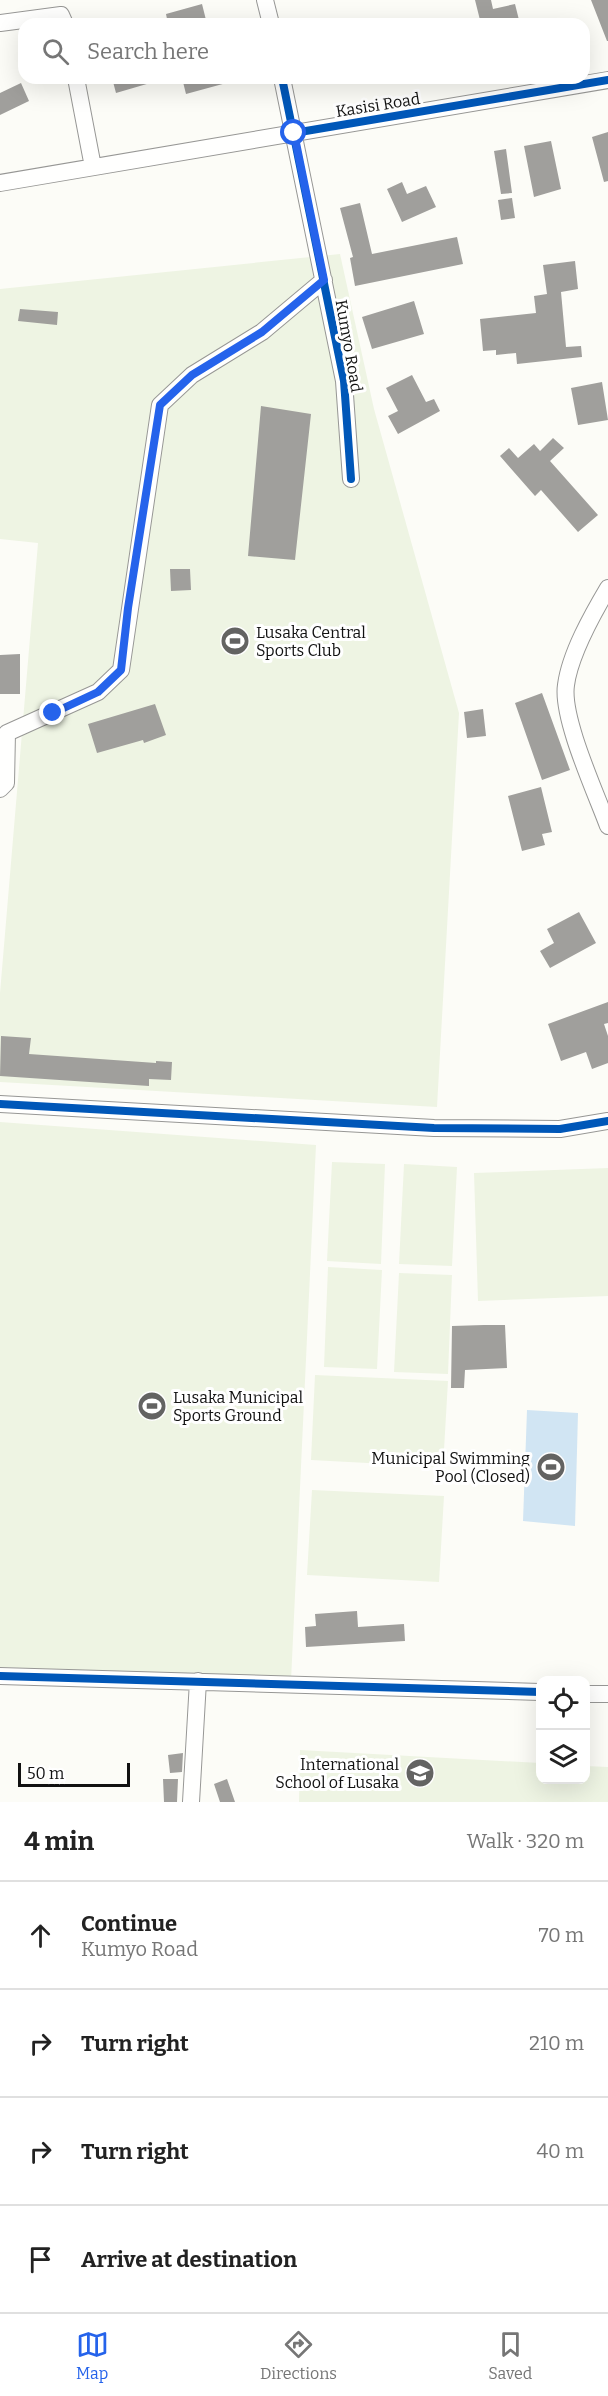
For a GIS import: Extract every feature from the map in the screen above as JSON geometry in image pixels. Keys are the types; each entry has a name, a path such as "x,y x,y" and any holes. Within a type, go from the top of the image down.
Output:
{"street":[{"path":"265,0 269,18"},
{"path":"38,18 61,15 62,18"},
{"path":"0,23 18,21"},
{"name":"Kasisi Road","path":"590,83 608,80"},
{"path":"77,84 93,167"},
{"name":"Kumyo Road","path":"283,84 344,381 351,479"},
{"name":"Kasisi Road","path":"0,183 584,84"},
{"path":"0,789 6,783 3,737 98,692 121,670 128,608 160,405 192,375 262,332 324,280"},
{"path":"608,588 582,639 565,687 570,722 608,826"},
{"path":"0,1104 434,1128 560,1129 608,1121"},
{"path":"0,1676 536,1692"},
{"path":"191,1802 198,1681"},
{"path":"590,1694 608,1695"}],"green space":[{"name":"Lusaka Central Sports Club","path":"340,254 374,409 459,713 437,1107 0,1082 0,993 38,543 0,539 0,289"},
{"name":"Lusaka Municipal Sports Ground","path":"0,1122 316,1145 291,1681 0,1667"},
{"path":"332,1162 385,1164 381,1264 327,1261"},
{"path":"404,1164 457,1167 452,1266 399,1264"},
{"path":"608,1168 608,1296 478,1301 474,1173"},
{"path":"328,1267 382,1270 377,1369 324,1367"},
{"path":"399,1273 452,1275 448,1374 394,1372"},
{"path":"315,1375 448,1381 443,1467 311,1460"},
{"path":"312,1490 444,1496 439,1582 307,1575"},
{"name":"International School of Lusaka","path":"300,1750 536,1763 536,1784 590,1784 590,1766 608,1767 608,1802 299,1802"}],"water":[{"name":"Municipal Swimming Pool (Closed)","path":"527,1410 578,1413 575,1526 523,1521"}],"building":[{"path":"475,0 491,0 493,9 515,4 518,18 480,18"},
{"path":"591,0 608,0 608,41 607,41"},
{"path":"202,4 206,18 167,18 166,14"},
{"path":"21,84 29,101 0,115 0,93"},
{"path":"114,84 147,84 116,93"},
{"path":"184,84 223,84 186,94"},
{"path":"608,132 608,181 604,182 592,137"},
{"path":"551,141 561,189 534,197 524,146"},
{"path":"506,149 512,193 501,194 494,151"},
{"path":"402,182 407,194 426,186 436,207 402,222 387,189"},
{"path":"512,198 515,218 501,220 498,200"},
{"path":"360,203 372,254 457,237 463,264 355,286 350,258 353,257 340,208"},
{"path":"575,261 578,289 561,292 566,347 581,346 582,357 517,364 516,353 496,355 496,350 483,351 480,319 536,313 534,296 547,294 543,265"},
{"path":"414,301 424,334 372,349 362,317"},
{"path":"20,309 58,312 57,325 18,321"},
{"path":"412,375 426,402 434,399 440,411 398,434 388,416 398,411 386,388"},
{"path":"602,382 608,420 578,425 571,388"},
{"path":"261,406 311,414 295,560 248,556"},
{"path":"553,438 564,448 550,461 598,515 578,532 541,490 535,496 500,456 509,448 518,458 534,444 540,451"},
{"path":"170,569 190,569 191,590 171,591"},
{"path":"20,654 20,694 0,694 0,655"},
{"path":"542,693 570,770 542,780 515,703"},
{"path":"155,704 166,735 144,743 143,740 97,753 88,724"},
{"path":"483,709 486,736 467,738 464,712"},
{"path":"541,787 552,832 542,834 545,845 522,851 508,796"},
{"path":"579,912 596,943 550,968 540,951 554,943 547,929"},
{"path":"608,1002 608,1023 604,1024 608,1036 608,1063 592,1069 586,1052 561,1061 548,1024"},
{"path":"1,1036 31,1038 29,1054 156,1063 156,1061 172,1062 171,1080 149,1079 149,1086 0,1076"},
{"path":"505,1325 507,1368 465,1370 464,1388 451,1388 452,1326"},
{"path":"357,1611 358,1627 404,1624 405,1641 306,1647 305,1627 316,1626 315,1614"},
{"path":"183,1753 182,1772 170,1773 168,1755"},
{"path":"163,1779 178,1779 177,1802 164,1802"},
{"path":"227,1779 235,1802 220,1802 214,1784"}],"cycle path":[{"path":"590,83 608,80"},
{"path":"283,84 344,381 351,479"},
{"path":"294,133 584,84"},
{"path":"0,1104 434,1128 560,1129 608,1121"},
{"path":"0,1676 536,1692"}],"place":[{"name":"Lusaka Central Sports Club","path":"235,641"},
{"name":"Lusaka Municipal Sports Ground","path":"152,1406"},
{"name":"Municipal Swimming Pool (Closed)","path":"551,1467"},
{"name":"International School of Lusaka","path":"420,1773"}],"route":[{"path":"53,713 98,692 121,670 128,608 160,405 192,375 262,332 324,280 294,133"}]}
